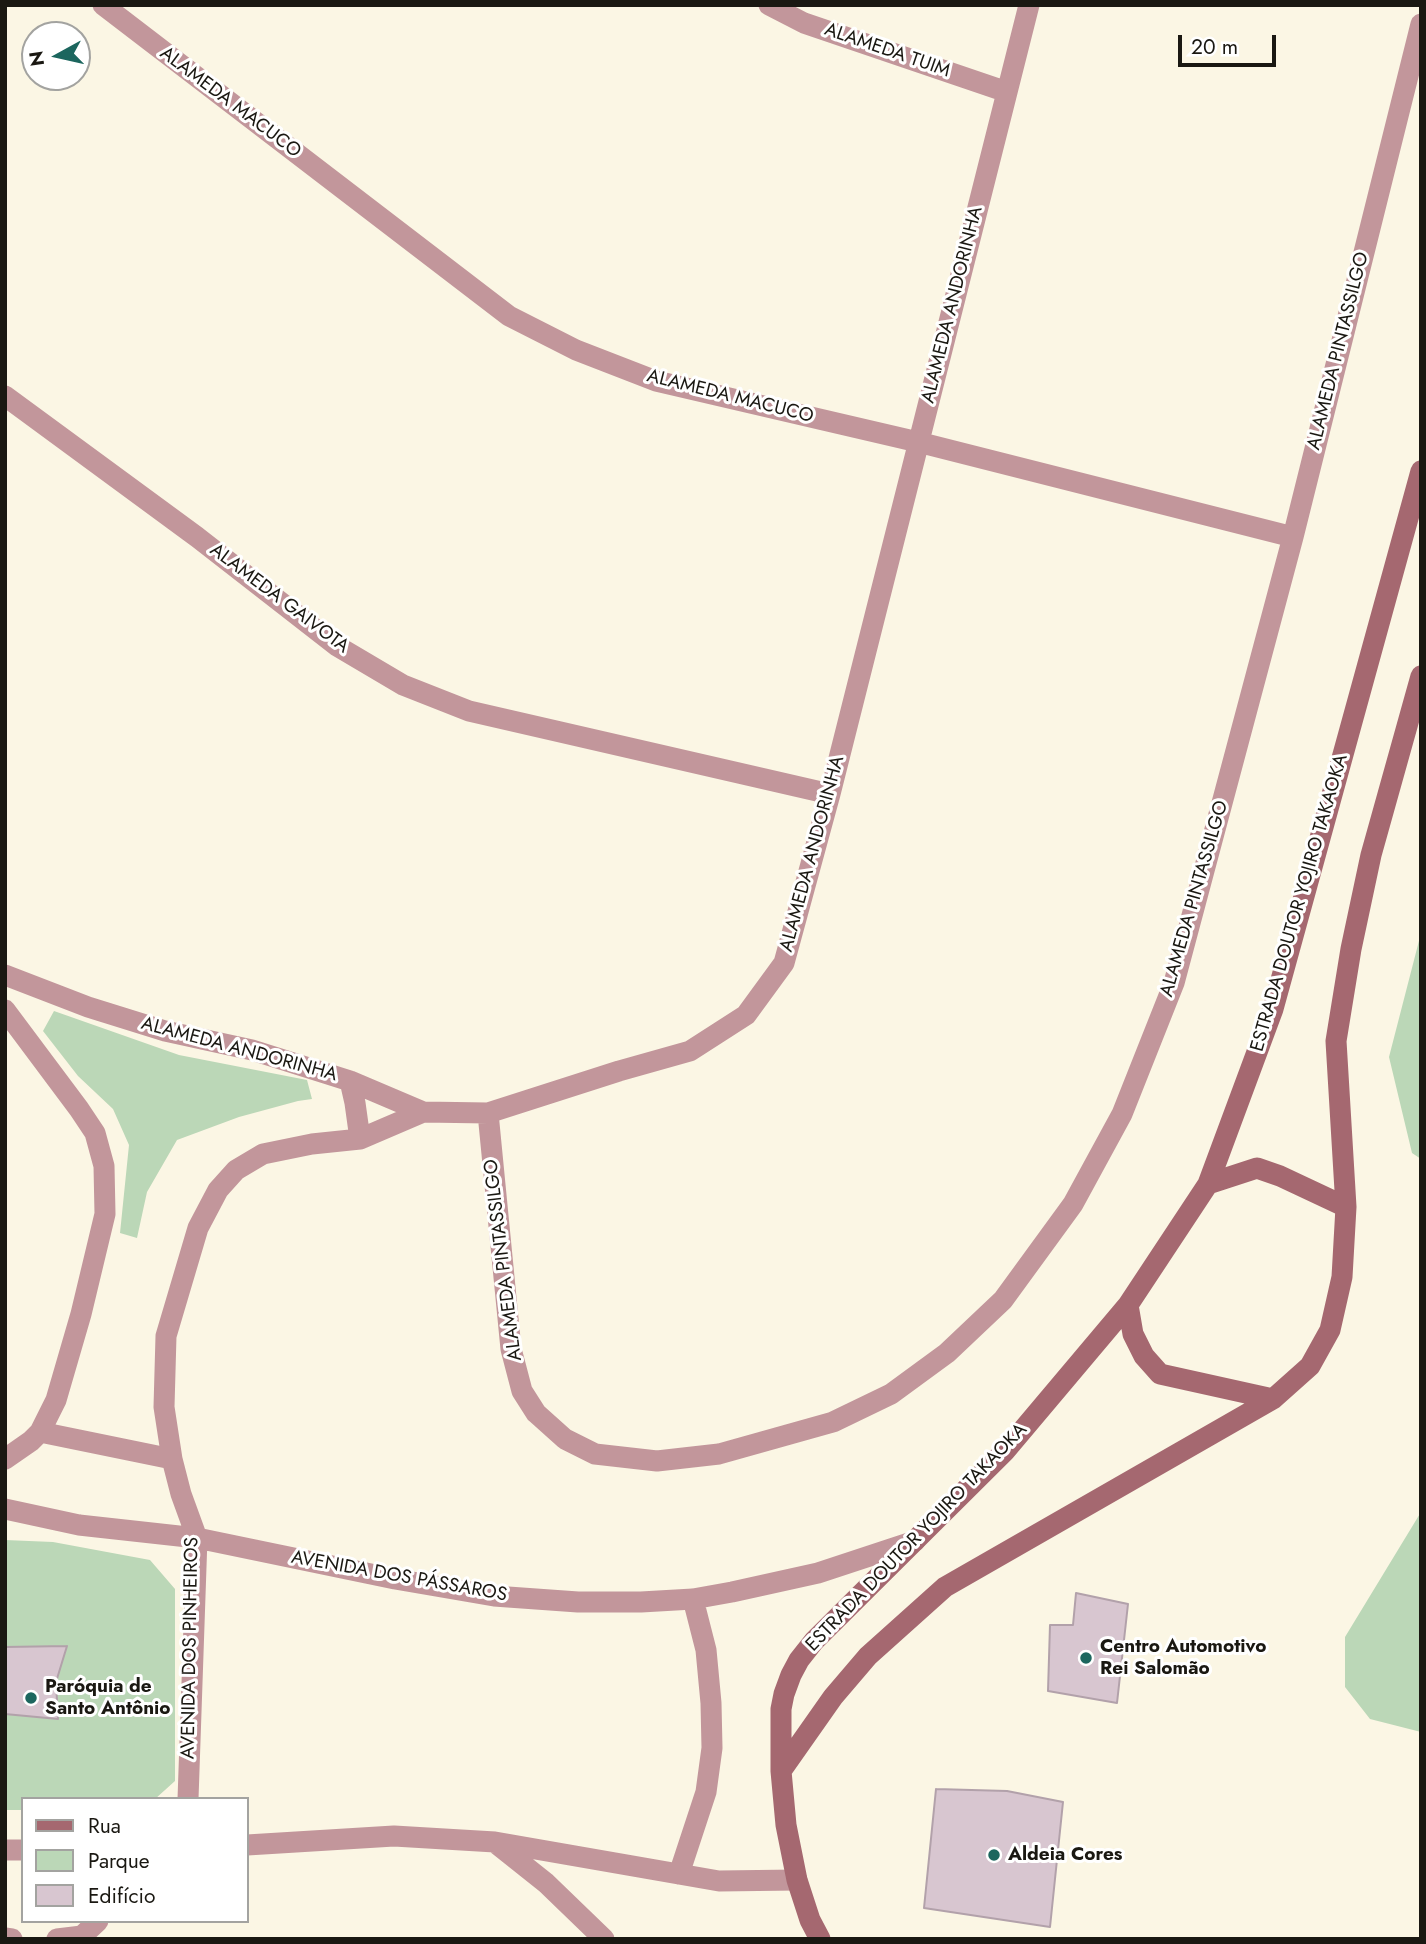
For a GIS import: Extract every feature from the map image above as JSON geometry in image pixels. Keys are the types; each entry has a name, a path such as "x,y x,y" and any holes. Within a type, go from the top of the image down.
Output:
{"main road":[{"name":"ESTRADA DOUTOR YOJIRO TAKAOKA","path":"820,1939 810,1920 797,1880 786,1825 781,1771 781,1709 784,1694 800,1660 814,1641 1005,1451 1128,1305 1208,1184 1273,1009 1421,471"},
{"path":"781,1771 833,1696 868,1656 945,1587 1273,1399 1310,1366 1330,1330 1342,1277 1346,1207 1336,1041 1350,949 1371,855 1421,676"},
{"path":"1208,1184 1258,1168 1346,1207"},
{"path":"1128,1305 1133,1334 1144,1356 1160,1374 1273,1399"}],"street":[{"name":"ALAMEDA TUIM","path":"769,5 804,23 1007,92"},
{"name":"ALAMEDA ANDORINHA","path":"5,975 100,1011 165,1031 251,1050 350,1081 423,1112 488,1113 690,1051 746,1015 784,964 830,793 1029,5"},
{"name":"ALAMEDA MACUCO","path":"104,6 509,316 576,350 656,381 918,442 1293,537"},
{"name":"ALAMEDA PINTASSILGO","path":"488,1113 512,1349 522,1391 536,1413 565,1439 595,1454 657,1461 719,1454 833,1422 891,1394 947,1353 1003,1300 1073,1204 1122,1114 1174,983 1293,537 1421,24"},
{"name":"ALAMEDA GAIVOTA","path":"5,396 197,537 337,646 403,685 468,711 830,793"},
{"path":"5,1010 95,1133 104,1166 105,1214 81,1314 56,1400 40,1432 5,1459"},
{"path":"350,1081 360,1139"},
{"name":"AVENIDA DOS PINHEIROS","path":"188,1797 197,1538 172,1460 164,1407 166,1336 198,1228 218,1190 236,1170 263,1154 312,1144 360,1139 423,1112"},
{"path":"40,1432 172,1460"},
{"name":"AVENIDA DOS PÁSSAROS","path":"5,1509 79,1525 197,1538 395,1579 495,1596 578,1602 693,1599 818,1573 915,1541"},
{"path":"679,1874 706,1792 712,1748 706,1650 693,1599"},
{"path":"248,1845 394,1836 495,1842 719,1881 797,1880"},
{"path":"495,1842 546,1884 604,1939"},
{"path":"57,1939 81,1937 96,1923"},
{"path":"5,1938 12,1939"}],"green space":[{"path":"1421,933 1421,1159 1412,1153 1389,1057"},
{"path":"54,1011 179,1055 307,1080 312,1099 239,1117 177,1140 147,1192 137,1238 120,1233 129,1145 113,1109 78,1076 43,1031"},
{"path":"1421,1512 1421,1732 1370,1719 1345,1687 1345,1637"},
{"path":"5,1540 53,1542 150,1560 175,1589 175,1781 157,1797 21,1797 21,1810 5,1810"}],"building":[{"name":"Centro Automotivo Rei Salomão","path":"1076,1593 1128,1604 1117,1703 1048,1691 1050,1625 1073,1625"},
{"name":"Paróquia de Santo Antônio","path":"67,1646 56,1682 58,1719 5,1714 5,1647"},
{"name":"Aldeia Cores","path":"936,1789 1007,1791 1063,1802 1050,1927 924,1908"}],"place":[{"name":"Centro Automotivo Rei Salomão","path":"1086,1658"},
{"name":"Paróquia de Santo Antônio","path":"31,1698"},
{"name":"Aldeia Cores","path":"994,1855"}]}
